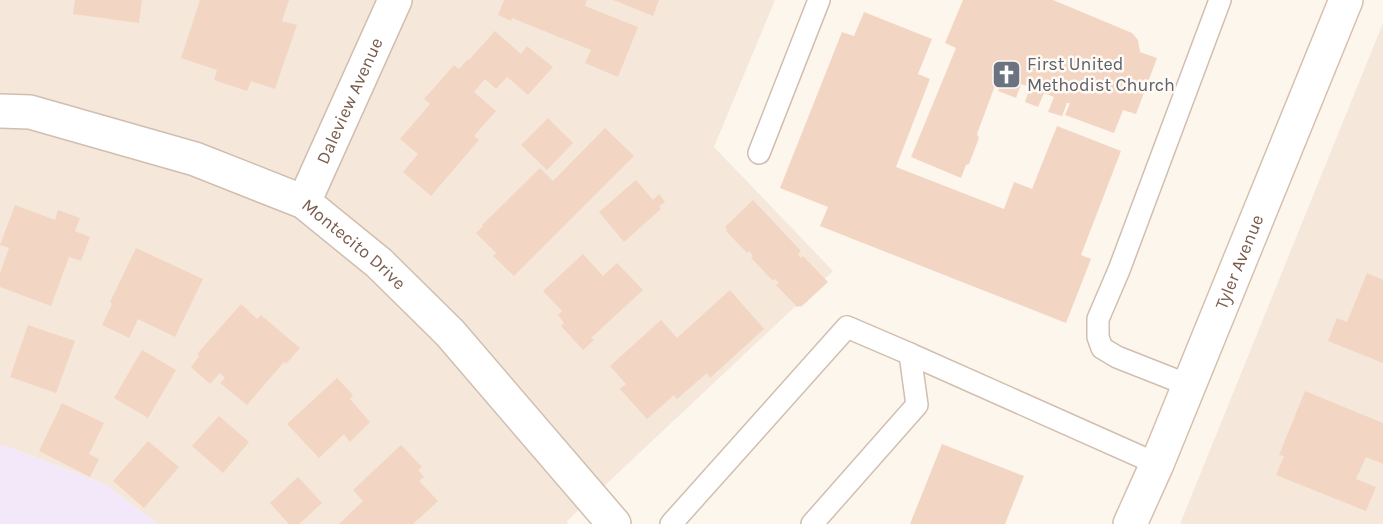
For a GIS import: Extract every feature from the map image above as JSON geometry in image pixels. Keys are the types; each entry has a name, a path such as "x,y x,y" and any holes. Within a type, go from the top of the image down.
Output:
{"street":[{"name":"Daleview Avenue","path":"304,202 395,0"},
{"name":"Tyler Avenue","path":"1130,524 1346,0"},
{"name":"Montecito Drive","path":"0,111 30,112 195,159 304,202 379,263 450,333 614,524"}],"lane":[{"path":"759,153 819,0"},
{"path":"1188,385 1117,357 1102,348 1098,337 1098,319 1119,270 1220,0"},
{"path":"670,524 847,327 1156,464"},
{"path":"812,524 917,405 910,354"}],"shaded area":[{"path":"0,0 775,0 714,147 833,271 567,521 568,524 158,524 105,484 0,445"},
{"path":"1383,23 1383,524 1180,524"},
{"path":"0,445 105,484 158,524 0,524"}],"building":[{"path":"75,0 142,0 139,23 73,14"},
{"path":"200,0 289,0 282,21 297,25 275,89 251,81 247,91 214,80 217,70 181,58"},
{"path":"504,0 587,0 585,6 638,27 618,77 585,63 591,50 512,18 511,21 498,15"},
{"path":"613,0 659,0 653,16"},
{"path":"963,0 1053,0 1132,33 1138,40 1140,52 1157,58 1136,114 1123,110 1114,133 1065,115 1070,103 1067,103 1062,116 1048,112 1054,97 1044,93 1038,107 1025,102 1030,87 1021,84 1016,98 998,91 1004,76 999,75 977,134 979,138 961,178 911,157 956,48 945,43"},
{"path":"864,12 932,39 918,74 930,79 896,167 1004,209 1014,182 1032,189 1057,126 1121,151 1081,255 1091,259 1066,323 820,226 828,207 780,188 842,32 854,36"},
{"path":"495,31 521,54 527,46 553,67 528,95 507,77 496,89 485,79 474,92 496,111 474,136 479,140 431,196 403,172 418,154 400,139 430,104 424,99 454,65 459,69"},
{"path":"548,118 573,143 547,170 521,145"},
{"path":"605,128 634,156 514,276 493,256 496,253 476,233 540,168 553,181"},
{"path":"636,180 653,200 659,194 665,202 659,206 661,209 624,242 599,212"},
{"path":"753,200 801,251 798,254 801,258 803,256 828,282 801,307 797,307 776,285 779,283 775,279 773,281 751,258 753,256 749,251 747,253 726,231 725,227"},
{"path":"15,205 55,220 58,210 80,218 75,231 90,237 81,261 69,257 51,306 0,287 0,273 9,248 0,245"},
{"path":"136,248 203,279 175,337 138,319 129,338 102,325 112,304 110,302"},
{"path":"583,254 603,276 617,263 643,290 591,338 594,340 583,350 561,326 564,323 558,315 562,311 543,291"},
{"path":"1367,273 1383,280 1383,363 1328,341 1337,318 1347,322"},
{"path":"730,290 764,329 710,378 707,373 677,399 674,395 647,419 620,389 626,384 610,366 661,320 677,338"},
{"path":"241,304 257,319 261,315 300,348 286,364 284,362 247,405 220,383 225,378 220,373 210,384 191,367 199,356 197,354"},
{"path":"28,325 75,341 56,393 10,377"},
{"path":"142,350 176,370 148,418 114,398"},
{"path":"337,378 353,395 350,399 370,422 350,442 344,434 319,458 287,424"},
{"path":"1305,391 1383,423 1383,464 1366,457 1356,479 1376,487 1366,511 1276,475 1284,456 1279,455"},
{"path":"62,403 104,423 89,454 99,459 90,477 39,451"},
{"path":"219,416 249,442 223,473 192,446"},
{"path":"148,441 179,467 144,508 113,481"},
{"path":"942,444 1024,476 1005,524 910,524"},
{"path":"401,445 422,467 418,470 424,477 419,481 438,501 413,524 339,524 363,501 353,490"},
{"path":"298,477 322,503 299,524 289,524 270,503"}],"place":[{"name":"First United Methodist Church","path":"1006,74"}]}
